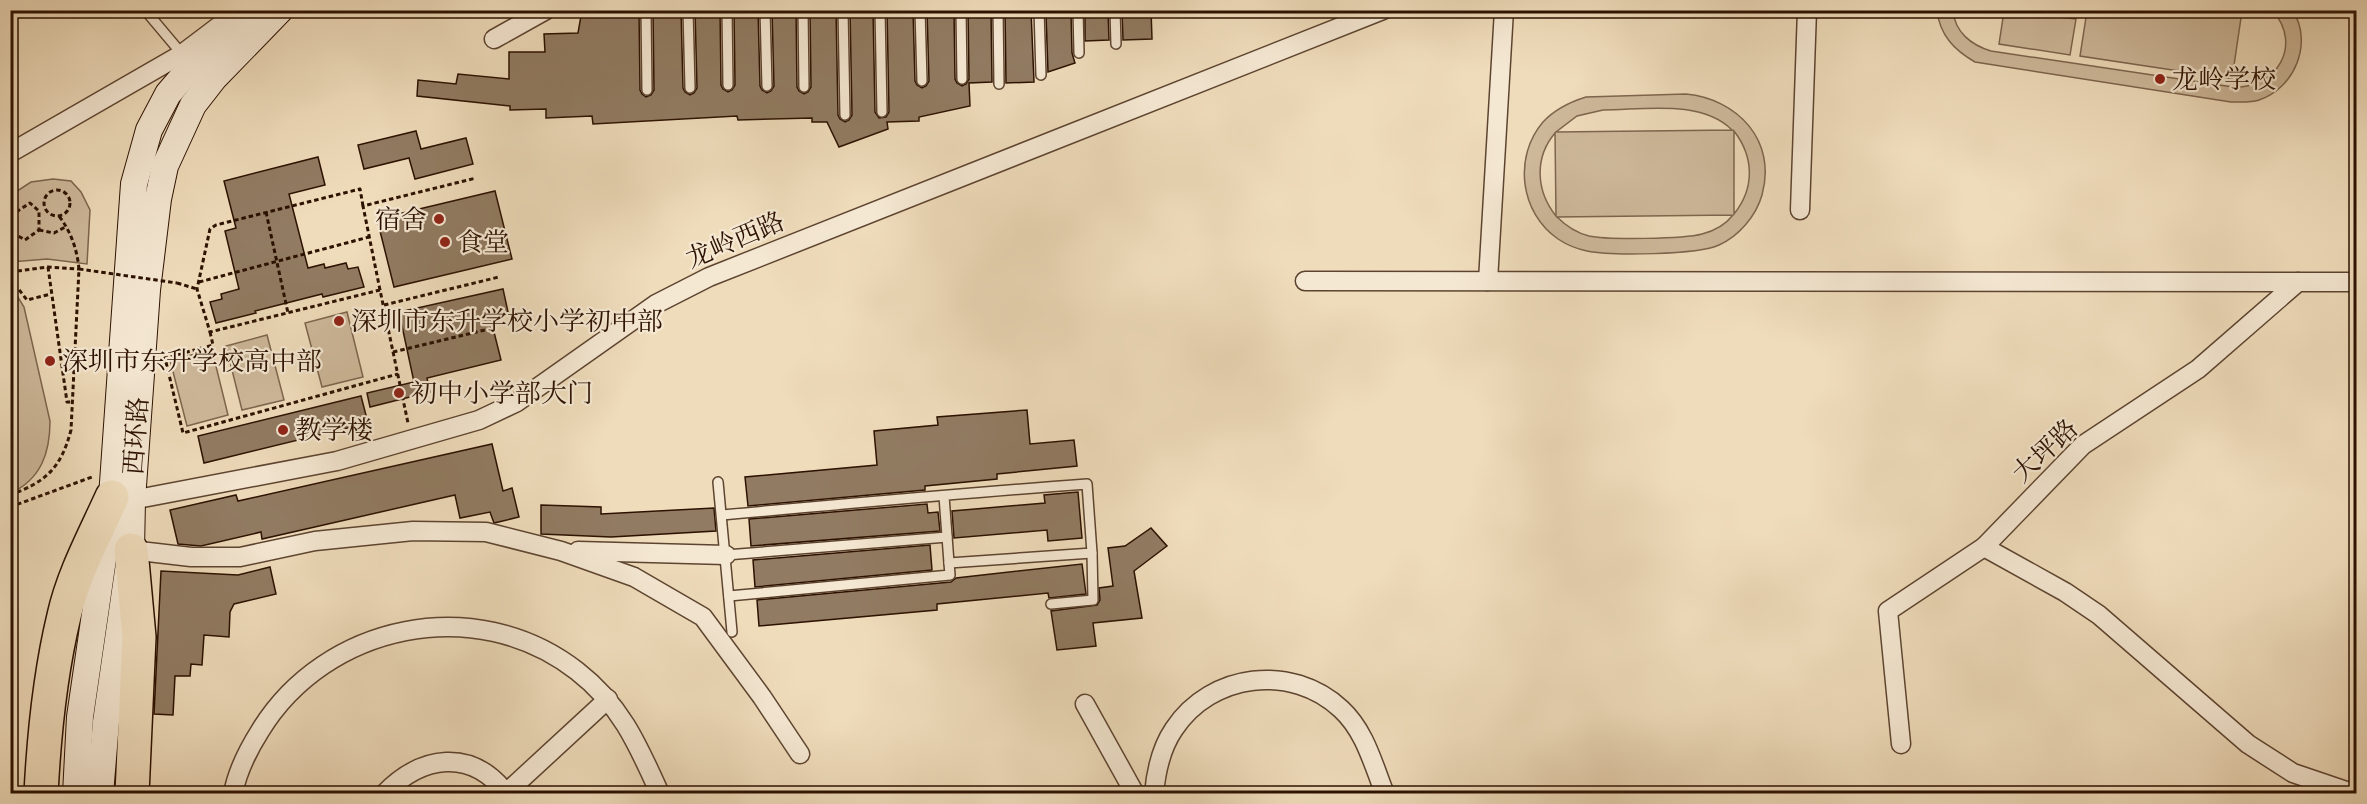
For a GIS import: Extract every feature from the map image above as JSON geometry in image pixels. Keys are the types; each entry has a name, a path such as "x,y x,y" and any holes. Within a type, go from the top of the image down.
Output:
{"highway":[{"path":"41,794 44,746 64,614 112,491"},
{"path":"131,550 139,638 132,794"}],"main road":[{"name":"西环路","path":"100,794 106,722 131,550 112,491 134,184 149,129 174,87 249,10"},
{"name":"西环路","path":"76,794 80,717 112,491 147,290 158,199 165,166 193,105 214,78 280,10"}],"street":[{"path":"10,153 182,54 240,10"},
{"path":"494,39 546,10"},
{"name":"龙岭西路","path":"112,491 337,461 479,420 517,402 656,304 709,277 1383,10"},
{"path":"1488,281 1504,10"},
{"path":"1800,210 1807,10"},
{"path":"1305,280 2356,282"},
{"name":"大坪路","path":"1900,744 1888,611 1984,547 2083,445 2198,369 2298,282"},
{"path":"131,550 191,557 240,557 315,541 413,531 486,532 561,551 634,577 703,617 762,697 800,754"},
{"path":"1984,547 2065,592 2099,615 2248,744 2293,773 2355,794"},
{"path":"561,551 726,555"},
{"path":"233,794 248,750 271,713 300,682 326,663 373,639 415,629 457,627 500,633 540,648 567,665 608,699 633,734 660,794"},
{"path":"1154,794 1159,761 1166,744 1174,729 1189,711 1222,688 1237,683 1269,679 1300,685 1315,691 1341,709 1361,734 1385,794"},
{"path":"384,794 405,775 445,761 459,762 479,769 497,782 505,793 608,699"},
{"path":"1085,704 1134,794"}],"lane":[{"path":"145,10 182,54"},
{"path":"646,10 647,90"},
{"path":"688,10 690,88"},
{"path":"726,10 728,85"},
{"path":"765,10 767,86"},
{"path":"803,10 804,87"},
{"path":"843,10 845,115"},
{"path":"880,10 882,112"},
{"path":"920,10 922,81"},
{"path":"960,10 962,79"},
{"path":"998,10 999,84"},
{"path":"1039,10 1041,75"},
{"path":"1078,10 1079,53"},
{"path":"1115,10 1116,44"},
{"path":"718,482 732,632"},
{"path":"722,515 1087,484 1093,600 1052,604"},
{"path":"729,596 950,575 944,496"},
{"path":"726,555 947,537"},
{"path":"949,563 1092,553"}],"path":[{"path":"363,206 476,177"},
{"path":"398,374 183,433 165,358 213,345 197,289 210,229 216,225 360,189 369,237 384,305 408,423"},
{"path":"10,495 32,487 46,478 66,450 71,430 79,269 76,249 67,226 59,216 50,214 45,208 46,195 53,190 62,191 68,196 70,204 67,212 59,216"},
{"path":"10,216 30,203 39,211 41,225 39,230 25,240 10,231"},
{"path":"39,211 45,208"},
{"path":"266,212 288,313"},
{"path":"39,230 54,233 67,226"},
{"path":"199,282 369,237"},
{"path":"10,272 48,267 79,269 177,283 197,289"},
{"path":"48,267 67,402 72,402"},
{"path":"384,305 499,277"},
{"path":"10,278 27,300 51,294"},
{"path":"210,332 380,290"},
{"path":"393,352 493,328"},
{"path":"10,507 112,491"}],"shaded area":[{"path":"1937,11 1953,11 1954,19 1965,37 1991,51 2233,87 2248,86 2262,81 2280,63 2285,51 2285,38 2282,24 2273,11 2293,11 2299,24 2301,50 2291,75 2272,94 2256,101 2231,102 1975,62 1949,41 1941,27"},
{"path":"2004,11 2076,19 2070,55 1999,44"},
{"path":"2087,11 2242,11 2232,79 2080,56"},
{"path":"1686,94 1722,104 1737,114 1749,126 1764,157 1765,175 1762,195 1751,218 1740,231 1719,245 1692,251 1654,254 1599,253 1576,248 1558,239 1535,215 1529,200 1525,184 1527,151 1533,136 1548,117 1563,106 1586,97","holes":["1671,108 1704,114 1719,120 1732,130 1556,132 1577,116 1603,110","1734,131 1745,151 1749,172 1746,194 1734,214","1555,133 1556,216 1544,196 1541,185 1541,164 1548,143","1733,215 1719,227 1702,234 1646,238 1589,236 1572,229 1557,217"]},
{"path":"53,179 71,181 81,192 90,210 87,264 47,259 11,262 11,195 31,182"},
{"path":"11,286 24,307 50,421 50,433 46,454 37,473 11,493"},
{"path":"347,312 363,377 322,387 305,323"},
{"path":"267,335 284,400 242,410 226,346"},
{"path":"212,350 228,415 187,426 170,360"}],"building":[{"path":"582,10 639,10 640,90 646,97 654,90 653,10 681,10 683,88 690,95 697,88 695,10 720,10 721,85 728,92 735,85 734,10 758,10 760,86 767,93 774,86 772,10 796,10 797,87 804,94 811,87 810,10 836,10 838,115 845,122 852,115 850,10 873,10 875,112 879,118 886,117 889,112 887,10 913,10 915,81 922,88 929,81 927,10 954,10 955,79 962,86 969,79 968,10 991,10 992,82 969,83 970,106 919,117 919,121 887,122 888,129 839,147 827,122 812,122 812,118 738,120 737,116 593,124 592,116 546,118 546,109 510,110 510,106 417,96 418,80 456,84 458,74 509,79 509,52 545,52 544,34 578,33"},
{"path":"1005,10 1031,10 1034,82 1006,83"},
{"path":"1122,10 1151,10 1152,39 1123,40"},
{"path":"1085,11 1108,11 1109,40 1085,41"},
{"path":"1071,13 1072,53 1075,63 1048,72 1046,14"},
{"path":"416,131 421,149 466,138 473,164 415,179 409,158 364,169 358,145"},
{"path":"318,157 325,185 289,194 308,268 324,264 325,268 346,263 348,269 358,267 364,287 323,297 322,294 216,323 210,302 222,299 221,294 239,289 225,231 236,228 224,181"},
{"name":"食堂","path":"495,191 512,259 394,287 377,219"},
{"path":"503,289 508,312 490,316 501,360 427,378 430,392 370,407 367,393 414,382 399,312"},
{"name":"教学楼","path":"361,396 368,423 204,463 198,436"},
{"path":"1027,410 1030,444 1074,440 1077,466 997,474 997,479 925,486 925,490 748,506 745,477 877,465 874,431 938,425 937,417"},
{"path":"492,444 503,491 512,488 519,517 494,523 490,512 460,518 455,495 262,539 261,532 201,546 178,544 170,510 236,495 238,501"},
{"path":"1078,492 1082,538 1048,541 1047,530 954,538 952,511 1045,503 1044,495"},
{"path":"927,504 928,513 938,512 940,531 751,546 749,519"},
{"path":"541,505 601,507 601,514 714,508 716,531 611,537 541,534"},
{"path":"1151,528 1167,546 1134,571 1142,618 1093,623 1096,646 1057,650 1051,611 1097,605 1100,600 1099,588 1113,586 1108,548 1125,546"},
{"path":"930,545 932,570 755,587 753,560"},
{"path":"1082,564 1086,594 1049,598 1048,593 937,604 937,610 759,626 757,600 951,582 956,578"},
{"path":"270,567 276,594 234,604 230,612 229,637 204,635 202,665 191,664 190,676 175,676 173,715 154,714 161,571 238,575"}],"place":[{"name":"龙岭学校","path":"2160,79"},
{"name":"宿舍","path":"439,219"},
{"name":"食堂","path":"445,242"},
{"name":"深圳市东升学校小学初中部","path":"339,321"},
{"name":"深圳市东升学校高中部","path":"50,361"},
{"name":"初中小学部大门","path":"399,393"},
{"name":"教学楼","path":"283,430"}]}
